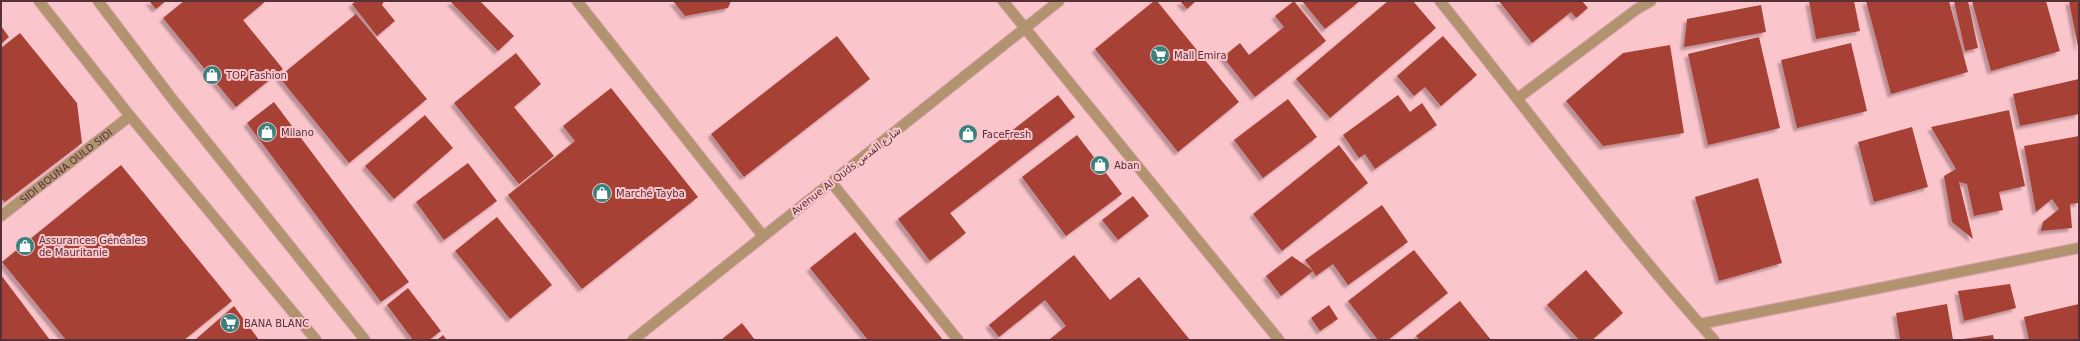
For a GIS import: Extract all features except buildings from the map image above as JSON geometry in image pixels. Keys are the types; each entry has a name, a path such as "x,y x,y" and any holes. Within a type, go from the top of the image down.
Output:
{"street":[{"path":"39,1 130,116 316,340"},
{"path":"98,1 170,96 364,340"},
{"path":"577,1 763,236"},
{"path":"1003,1 1279,340"},
{"name":"Avenue Al Quds شارع القدس","path":"633,340 1059,1"},
{"path":"1440,1 1518,98 1592,194 1714,340"},
{"path":"1518,98 1637,9 1651,1"},
{"name":"SIDI BOUNA OULD SIDI","path":"1,216 130,116"},
{"path":"832,183 958,340"},
{"path":"1700,324 2079,248"}],"place":[{"name":"Mall Emira","path":"1160,55"},
{"name":"TOP Fashion","path":"212,75"},
{"name":"Milano","path":"267,132"},
{"name":"FaceFresh","path":"968,134"},
{"name":"Aban","path":"1100,165"},
{"name":"Marché Tayba","path":"602,193"},
{"name":"Assurances Généales de Mauritanie","path":"25,246"},
{"name":"BANA BLANC","path":"230,323"}]}
